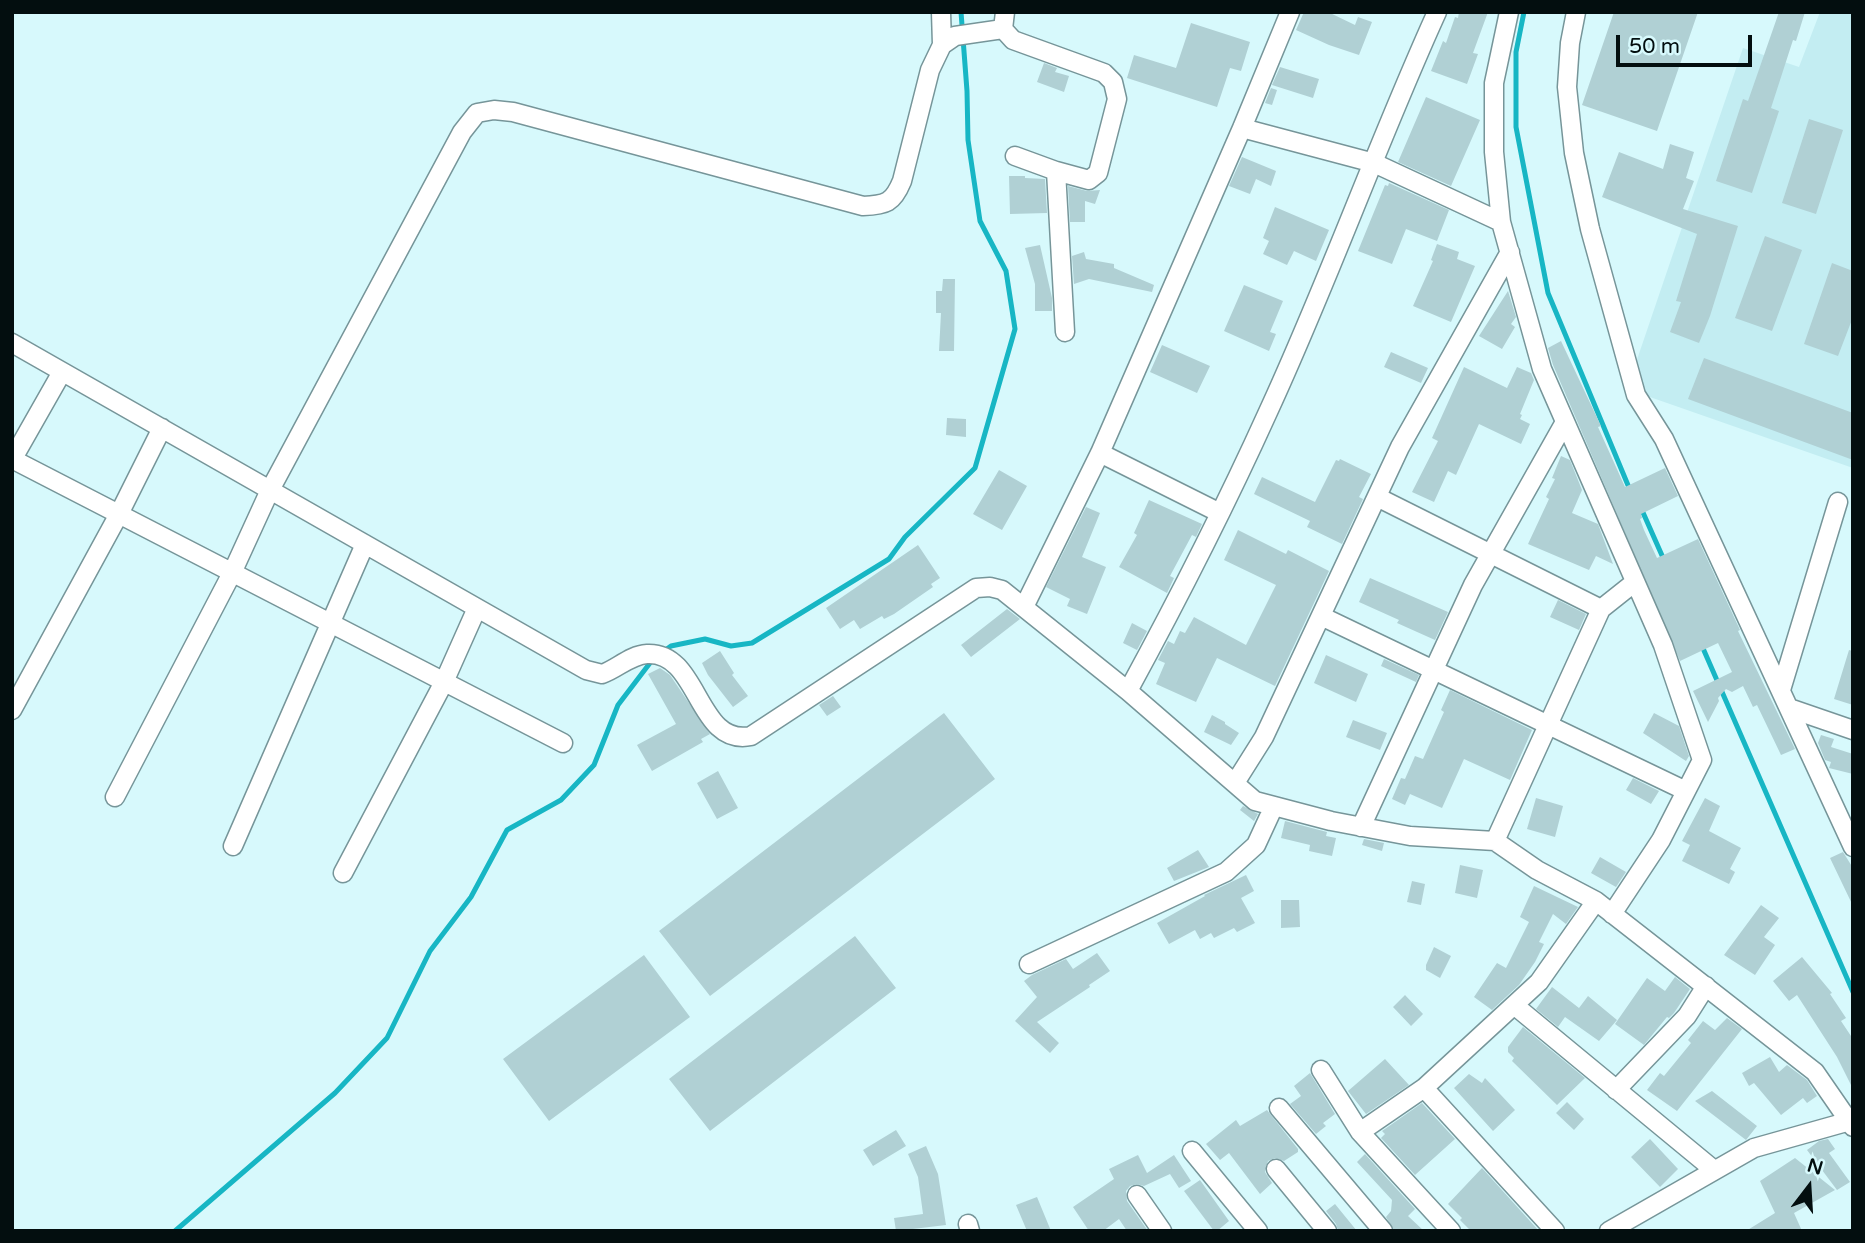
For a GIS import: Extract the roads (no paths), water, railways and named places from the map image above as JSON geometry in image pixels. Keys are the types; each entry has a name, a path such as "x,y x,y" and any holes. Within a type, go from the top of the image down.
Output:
{"street":[{"path":"941,12 948,40"},
{"path":"1024,607 1100,453 1290,12"},
{"path":"1128,691 1220,513 1269,411 1374,163 1387,124 1437,12"},
{"path":"1508,12 1494,83 1494,152 1501,222 1542,369 1663,645 1702,760 1661,840 1612,914"},
{"path":"1576,12 1570,43 1567,87 1574,153 1590,229 1636,395 1664,439 1853,846"},
{"path":"115,797 232,573 270,490 462,132 477,113 494,110 513,112 863,206 878,205 889,202 897,193 930,70 948,40 979,32 1004,20 1013,40 1104,73 1116,89 1115,108 1096,177 1088,180 1015,156"},
{"path":"1242,128 1374,163 1501,222"},
{"path":"1056,171 1065,332"},
{"path":"1235,783 1264,737 1400,447 1510,252"},
{"path":"12,343 586,670 602,674 633,657 649,654 668,659 678,667 720,730 732,736 751,736 976,588 990,587 1002,590 1024,607 1128,691 1255,801 1410,836 1495,841 1537,870 1596,901 1815,1072 1851,1124 1754,1148 1609,1231"},
{"path":"62,372 12,459 563,743"},
{"path":"1361,827 1473,585 1565,422"},
{"path":"12,710 119,514 162,428"},
{"path":"1100,453 1220,513"},
{"path":"1377,497 1601,609"},
{"path":"1781,690 1838,502"},
{"path":"233,846 365,544"},
{"path":"1495,841 1601,609 1635,582"},
{"path":"342,873 444,682 477,608"},
{"path":"1321,616 1686,791"},
{"path":"1789,708 1853,730"},
{"path":"1028,964 1226,872 1256,845 1274,806"},
{"path":"1360,1132 1424,1088 1539,982 1596,901"},
{"path":"1616,1090 1687,1016 1706,986"},
{"path":"1514,1005 1714,1170"},
{"path":"1321,1070 1360,1132 1451,1231"},
{"path":"1424,1088 1555,1231"},
{"path":"1279,1108 1383,1231"},
{"path":"1192,1151 1258,1231"},
{"path":"1276,1169 1327,1231"},
{"path":"1137,1195 1162,1231"}],"waterway":[{"path":"664,651 671,646 705,639 731,646 752,643 889,559 905,537 975,468 1015,329 1006,271 980,221 968,140 961,12"},
{"path":"1524,12 1516,52 1516,127 1548,293 1630,490"},
{"path":"1641,508 1664,560"},
{"path":"1702,646 1853,992"},
{"path":"175,1231 335,1093 387,1038 430,951 471,897 507,830 561,800 594,765 618,705 653,659"}]}
